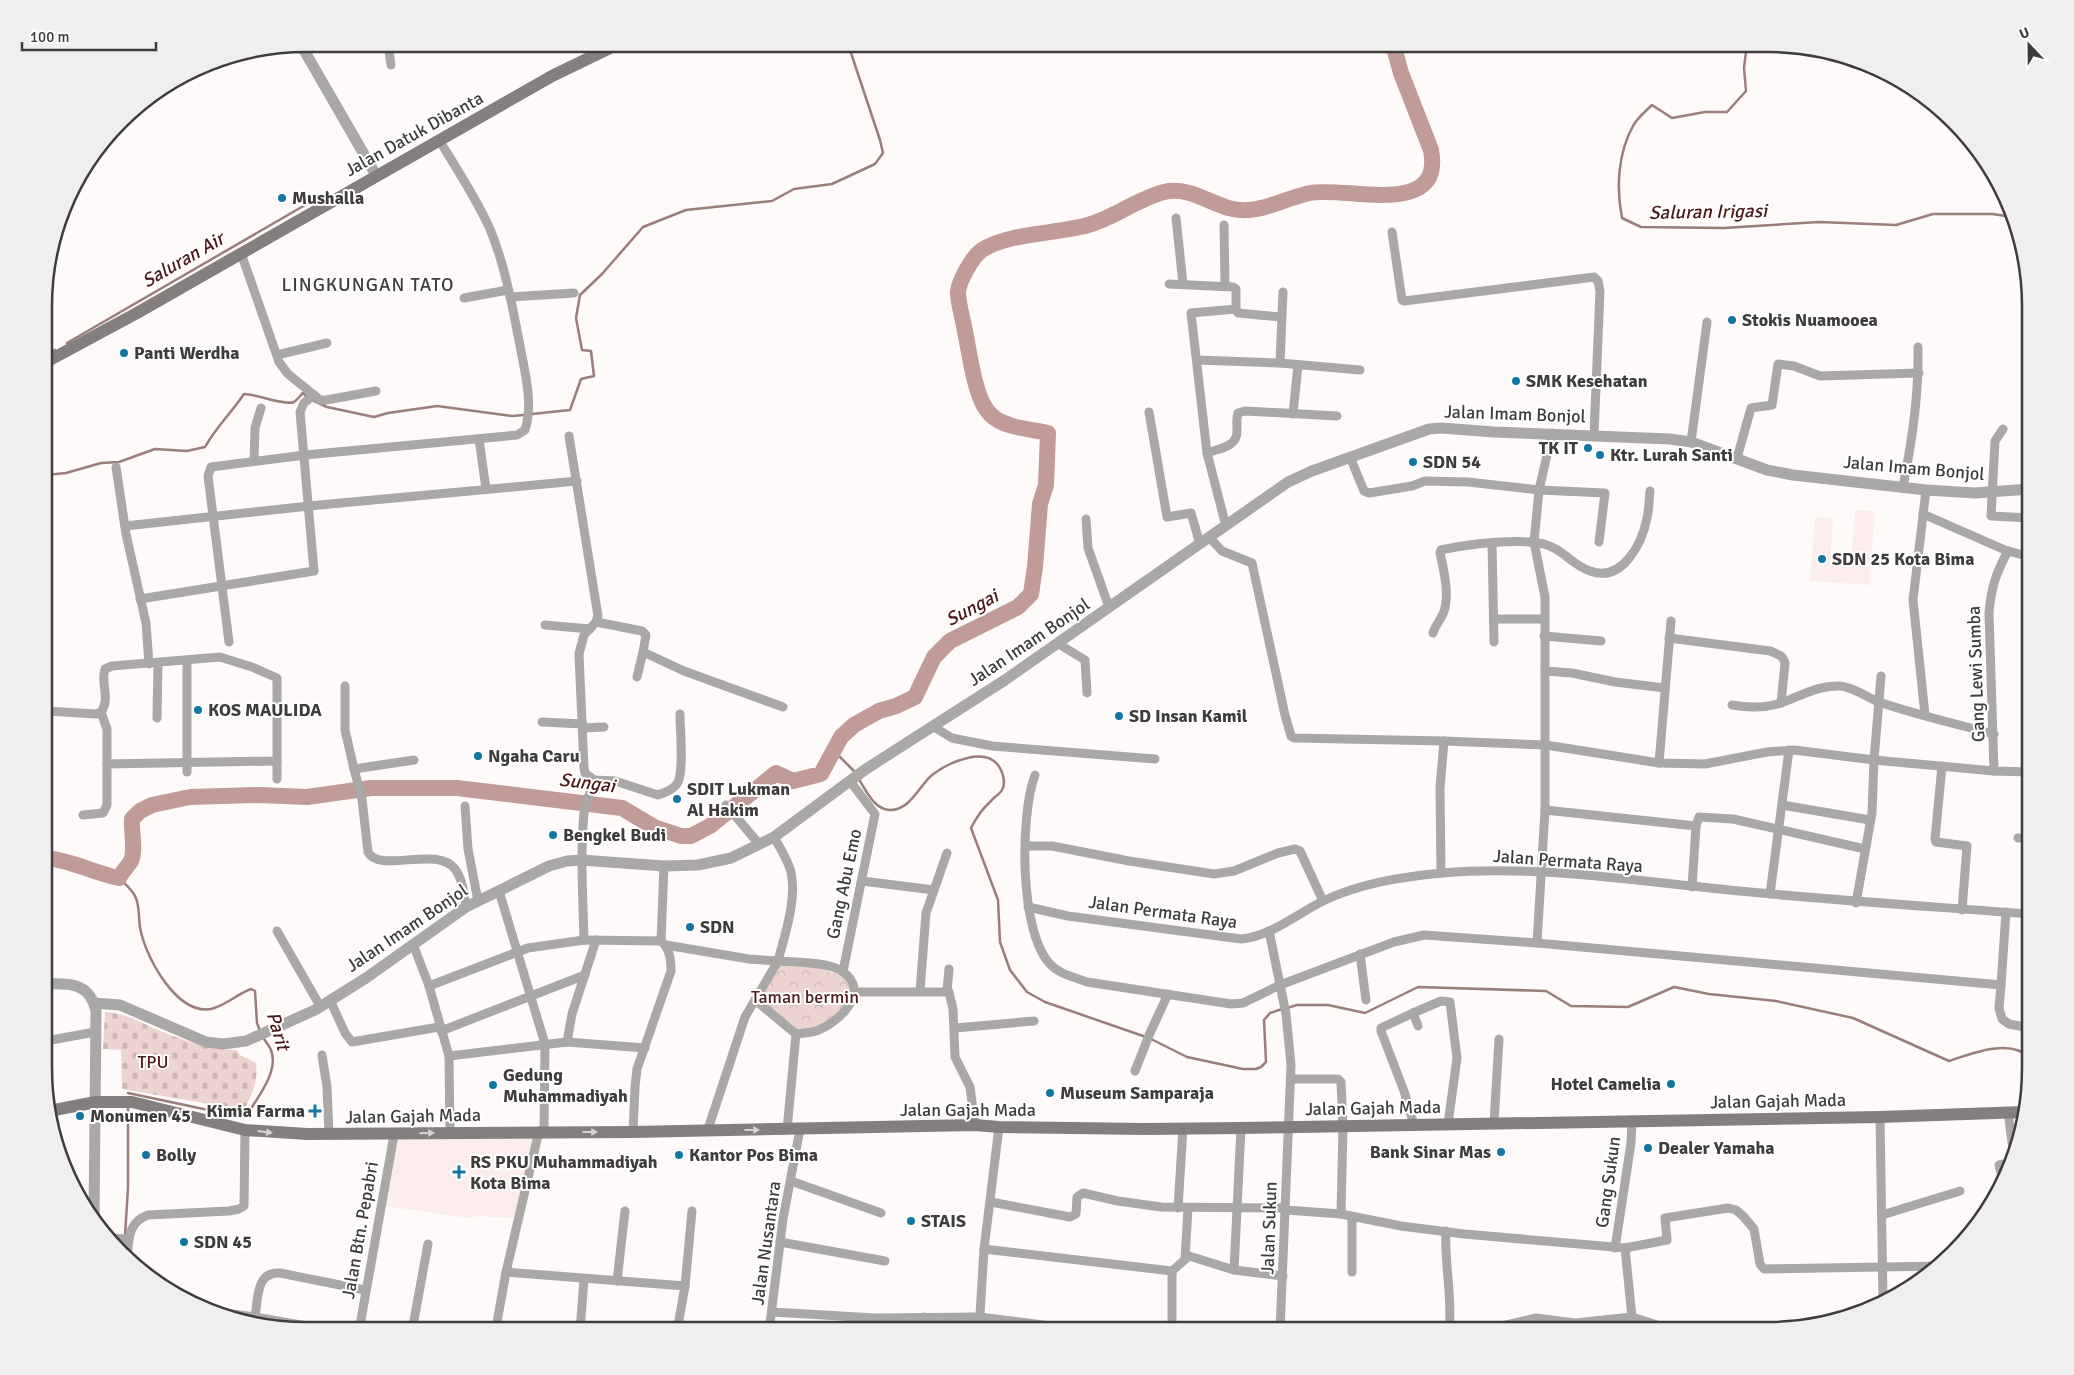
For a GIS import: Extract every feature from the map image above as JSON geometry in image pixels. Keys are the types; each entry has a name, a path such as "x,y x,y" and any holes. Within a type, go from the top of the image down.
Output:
{"main road":[{"name":"Jalan Datuk Dibanta","path":"52,359 552,76 602,52"},
{"name":"Jalan Gajah Mada","path":"56,1110 96,1102 132,1102 244,1130 274,1133 394,1135 787,1130 974,1125 999,1128 1241,1128 1880,1117 2018,1112"}],"street":[{"path":"305,52 376,175"},
{"path":"389,52 391,64"},
{"path":"229,642 212,515 208,476 211,467 254,460 517,435 525,430 528,412 527,382 509,294 496,246 481,210 439,140"},
{"path":"1176,218 1183,284"},
{"path":"1224,225 1224,286"},
{"path":"1392,232 1402,300 1404,301 1594,277 1597,279 1600,284 1600,311 1594,435"},
{"path":"241,253 277,355 288,374 320,400 376,391"},
{"path":"1169,284 1233,287 1236,290 1236,309 1238,313 1281,317"},
{"path":"1280,363 1283,292"},
{"path":"464,298 509,294 574,293"},
{"path":"1226,526 1207,453 1191,313 1236,309"},
{"path":"1691,442 1707,322"},
{"path":"277,355 328,343"},
{"path":"1903,487 1915,420 1919,374 1918,347"},
{"path":"1196,360 1280,363 1360,370"},
{"path":"1737,458 1751,408 1772,405 1778,364 1794,366 1820,376 1919,374"},
{"path":"1293,414 1298,365"},
{"path":"140,599 314,571 300,412 304,403 314,396"},
{"path":"254,460 255,428 261,408"},
{"path":"1149,412 1167,517 1191,514 1205,541 1222,551 1252,563 1285,715 1293,738 1546,745 1659,763 1705,764 1767,752 1789,750 1874,760 2022,772"},
{"path":"1207,453 1234,442 1237,437 1237,416 1242,412 1337,416"},
{"name":"Jalan Imam Bonjol","path":"94,1003 120,1005 206,1042 234,1043 255,1038 325,1004 414,944 466,906 549,866 567,861 581,860 664,866 698,865 725,859 774,837 856,777 1058,643 1288,482 1312,471 1414,433 1435,428 1594,435 1691,442 1766,470 1793,475 1926,490 1976,493 2022,490"},
{"path":"2003,429 1995,442 1991,516 2022,518"},
{"path":"1538,943 1545,810 1546,745 1544,585 1534,542 1539,490 1552,433"},
{"path":"569,436 598,616 581,641 579,654 585,772 594,780 615,781 658,795 675,787 679,782 680,714"},
{"path":"479,439 486,490"},
{"path":"1350,457 1364,491 1369,493 1412,486 1425,481 1468,482 1539,490 1605,492 1599,542"},
{"path":"116,467 125,526 153,663 157,718"},
{"path":"125,526 212,515 577,481"},
{"path":"1924,715 1913,600 1926,490"},
{"path":"1433,633 1436,624 1443,615 1446,584 1441,550 1492,544 1534,542 1554,547 1563,552 1574,563 1590,572 1603,573 1618,569 1626,564 1643,532 1647,518 1650,491"},
{"path":"1923,514 2008,551 2022,555"},
{"path":"1086,519 1088,548 1109,607"},
{"path":"1492,544 1494,642"},
{"name":"Gang Lewi Sumba","path":"1994,771 1989,645 1990,595 1995,575 2008,551"},
{"path":"1494,619 1544,619"},
{"path":"1659,763 1670,620"},
{"path":"544,625 593,626 642,631 646,635 636,677"},
{"path":"1544,636 1601,640"},
{"path":"1669,638 1770,651 1778,654 1784,659 1785,663 1781,703"},
{"path":"1058,643 1085,660 1087,693"},
{"path":"643,652 684,671 783,707"},
{"path":"83,815 103,812 107,805 107,729 101,712 106,700 104,673 105,669 112,666 220,657 252,666 277,678 277,779"},
{"path":"187,660 187,772"},
{"path":"1545,671 1572,673 1615,682 1665,688"},
{"path":"1856,903 1870,820 1880,676"},
{"path":"345,686 345,730 362,799 370,855 379,860 422,859 442,861 450,864 461,880 466,906"},
{"path":"1732,705 1761,707 1781,703 1807,691 1823,687 1842,686 1879,702 1994,734"},
{"path":"52,710 96,714 101,712"},
{"path":"542,722 604,727"},
{"path":"934,727 952,738 992,746 1155,759"},
{"path":"1441,873 1440,788 1444,741"},
{"path":"1770,894 1789,750"},
{"path":"354,769 414,760"},
{"path":"107,764 187,761 277,761"},
{"path":"1942,766 1935,840 1936,842 1966,846 1962,910"},
{"path":"1035,775 1030,787 1026,846 1030,920 1042,952 1049,963 1060,971 1087,982 1238,1004 1280,985 1360,954 1404,938 1424,935 1538,943 2000,985"},
{"name":"Gang Abu Emo","path":"843,971 875,814 856,777"},
{"path":"584,940 581,860 584,810 594,780"},
{"path":"726,805 759,844"},
{"path":"1782,805 1870,820"},
{"path":"464,806 468,849 478,901"},
{"path":"1545,810 1696,826"},
{"path":"1692,886 1696,826 1699,817 1733,820 1865,849"},
{"path":"708,1130 745,1017 778,961 790,911 792,887 789,868 774,837"},
{"path":"2018,838 2022,838"},
{"path":"1026,846 1052,846 1129,861 1214,874 1234,871 1278,853 1295,849 1300,851 1324,901"},
{"path":"920,991 926,913 947,853"},
{"path":"633,1132 636,1079 671,971 670,958 663,943 664,866"},
{"name":"Jalan Permata Raya","path":"1028,907 1068,916 1235,939 1250,938 1269,931 1324,901 1351,889 1375,882 1441,873 1476,871 1542,872 1856,903 2022,913"},
{"path":"862,881 934,890"},
{"path":"497,1322 506,1272 541,1132 545,1044 499,891"},
{"path":"2006,912 2000,1008 2002,1019 2009,1024 2022,1026"},
{"path":"277,931 352,1042 440,1029 585,975"},
{"name":"Jalan Sukun","path":"1269,931 1286,1014 1290,1079 1290,1127 1280,1322"},
{"path":"429,986 516,952 550,944 584,940 663,943 749,959 821,966 843,971 853,982 852,1003 830,1025 815,1032 796,1034 755,1000"},
{"path":"567,1042 572,1014 596,940"},
{"path":"414,944 429,986 449,1056 450,1133"},
{"path":"1360,954 1366,1000"},
{"path":"949,970 948,991 951,996 955,1028 955,1057 970,1087 974,1125"},
{"path":"52,984 68,983 77,986 88,993 96,1011 94,1209"},
{"path":"854,992 948,991"},
{"path":"1135,1071 1168,994"},
{"path":"1414,1125 1381,1028 1441,1001 1450,1002 1457,1058 1448,1124"},
{"path":"1413,1013 1418,1026"},
{"path":"955,1028 1034,1021"},
{"path":"52,1040 95,1032"},
{"path":"787,1130 796,1034"},
{"path":"1494,1123 1499,1038"},
{"path":"449,1056 567,1042 645,1048"},
{"path":"322,1054 327,1087 329,1134"},
{"path":"1290,1079 1340,1080 1343,1126 1341,1214"},
{"path":"2008,1112 2012,1139"},
{"path":"1880,1117 1883,1294"},
{"name":"Gang Sukun","path":"1632,1120 1620,1248 1632,1317"},
{"path":"979,1322 984,1249 999,1128"},
{"path":"1178,1208 1183,1128"},
{"path":"1234,1270 1241,1128"},
{"name":"Jalan Nusantara","path":"770,1322 780,1242 800,1129"},
{"path":"126,1247 126,1239 134,1223 148,1215 230,1211 244,1206 244,1130"},
{"name":"Jalan Btn. Pepabri","path":"360,1322 394,1135"},
{"path":"791,1181 881,1213"},
{"path":"1882,1215 1960,1191"},
{"path":"990,1202 1070,1217 1076,1214 1077,1197 1083,1193 1118,1201 1178,1208 1286,1209 1341,1214 1401,1226 1620,1248 1667,1240 1665,1218 1728,1208 1743,1216 1754,1229 1760,1264 1763,1268 1926,1267"},
{"path":"1185,1259 1188,1208"},
{"path":"617,1282 625,1211"},
{"path":"678,1322 692,1211"},
{"path":"1352,1217 1352,1272"},
{"path":"1446,1231 1445,1246 1450,1305 1449,1322"},
{"path":"118,1239 126,1239"},
{"path":"780,1242 885,1261"},
{"path":"414,1322 428,1244"},
{"path":"984,1249 1172,1271"},
{"path":"1172,1322 1172,1271 1189,1256 1234,1270 1283,1276"},
{"path":"506,1272 684,1286"},
{"path":"255,1317 261,1282 265,1275 269,1273 280,1273 365,1290"},
{"path":"581,1322 584,1279"},
{"path":"772,1312 876,1318 980,1317 1009,1322"},
{"path":"251,1316 270,1320"},
{"path":"1584,1322 1632,1317 1648,1322"},
{"path":"924,1318 924,1322"},
{"path":"1519,1322 1536,1318 1567,1322"}],"shaded area":[{"path":"1855,510 1875,511 1869,585 1810,581 1815,517 1833,518 1830,564 1851,566"},
{"name":"RS PKU Muhammadiyah Kota Bima","path":"535,1135 515,1218 478,1216 469,1218 385,1206 397,1138"}],"green space":[{"name":"Taman bermin","path":"782,963 813,966 846,977 850,984 850,989 844,1005 831,1019 814,1028 799,1030 789,1025 759,1000"},
{"name":"TPU","path":"105,1012 137,1020 196,1044 237,1050 240,1055 256,1063 254,1087 244,1110 122,1089 121,1050 103,1049"}],"waterway":[{"path":"532,414 570,410 581,379 594,376 591,351 582,350 576,318 580,295 602,274 643,227 686,210 772,201 794,189 832,184 875,164 883,153 851,52"},
{"name":"Sungai","path":"52,859 119,878 132,857 132,819 140,811 152,805 190,797 259,795 307,797 371,788 457,788 622,808 654,827 681,836 691,836 710,826 776,773 793,781 821,774 841,737 854,725 879,711 896,706 915,697 934,657 950,641 1018,607 1031,594 1040,504 1046,485 1048,433 1003,423 991,415 980,398 958,296 961,282 974,258 992,244 1018,237 1076,228 1098,222 1144,199 1164,192 1182,191 1224,207 1252,210 1310,193 1389,195 1408,192 1423,185 1431,171 1431,150 1401,73 1395,52"},
{"name":"Saluran Irigasi","path":"1746,52 1744,68 1746,91 1727,112 1705,112 1672,118 1652,105 1639,117 1628,136 1621,159 1619,195 1622,218 1641,227 1724,228 1819,222 1896,225 1933,214 1993,214 2005,216"},
{"name":"Saluran Air","path":"67,343 312,201"},
{"path":"52,474 66,473 101,463 119,462 155,449 187,451 205,447 244,394 290,403 294,402 303,393 306,396"},
{"path":"314,401 327,407 374,417 388,413 437,406 512,416 524,415"},
{"path":"834,751 856,773"},
{"path":"858,778 870,798 883,809 889,810 903,806 914,797 932,775 948,765 977,757 994,761 1002,773 1004,782 1002,790 982,810 971,828 998,900 1000,942 1010,970 1027,992 1045,1002 1146,1037"},
{"name":"Parit","path":"119,878 135,895 144,943 157,970 175,994 198,1009 211,1009 251,989 255,991 257,1023 260,1031"},
{"path":"1287,1008 1297,1005 1328,1005 1365,1013 1418,987 1546,991 1571,1006 1628,1007 1674,987 1709,994 1776,1001 1853,1018 1949,1061 1991,1049 2013,1049 2022,1052"},
{"path":"1151,1039 1187,1057 1243,1069 1256,1069 1266,1062 1264,1020 1270,1013 1282,1009"},
{"name":"Parit","path":"128,1093 213,1111 249,1112 267,1082 272,1066 271,1050 262,1036"},
{"name":"Parit","path":"125,1236 128,1188 128,1107"}],"place":[{"name":"Mushalla","path":"282,198"},
{"name":"Stokis Nuamooea","path":"1732,320"},
{"name":"Panti Werdha","path":"124,353"},
{"name":"SMK Kesehatan","path":"1516,381"},
{"name":"TK IT","path":"1588,448"},
{"name":"Ktr. Lurah Santi","path":"1600,455"},
{"name":"SDN 54","path":"1413,462"},
{"name":"SDN 25 Kota Bima","path":"1822,559"},
{"name":"KOS MAULIDA","path":"198,710"},
{"name":"SD Insan Kamil","path":"1119,716"},
{"name":"Ngaha Caru","path":"478,756"},
{"name":"SDIT Lukman Al Hakim","path":"677,799"},
{"name":"Bengkel Budi","path":"553,835"},
{"name":"SDN","path":"690,927"},
{"name":"Hotel Camelia","path":"1671,1084"},
{"name":"Gedung Muhammadiyah","path":"493,1085"},
{"name":"Museum Samparaja","path":"1050,1093"},
{"name":"Kimia Farma","path":"315,1111"},
{"name":"Monumen 45","path":"80,1116"},
{"name":"Dealer Yamaha","path":"1648,1148"},
{"name":"Bank Sinar Mas","path":"1501,1152"},
{"name":"Bolly","path":"146,1155"},
{"name":"Kantor Pos Bima","path":"679,1155"},
{"name":"RS PKU Muhammadiyah Kota Bima","path":"459,1172"},
{"name":"STAIS","path":"911,1221"},
{"name":"SDN 45","path":"184,1242"}],"district":[{"name":"LINGKUNGAN TATO","path":"368,285"}]}
